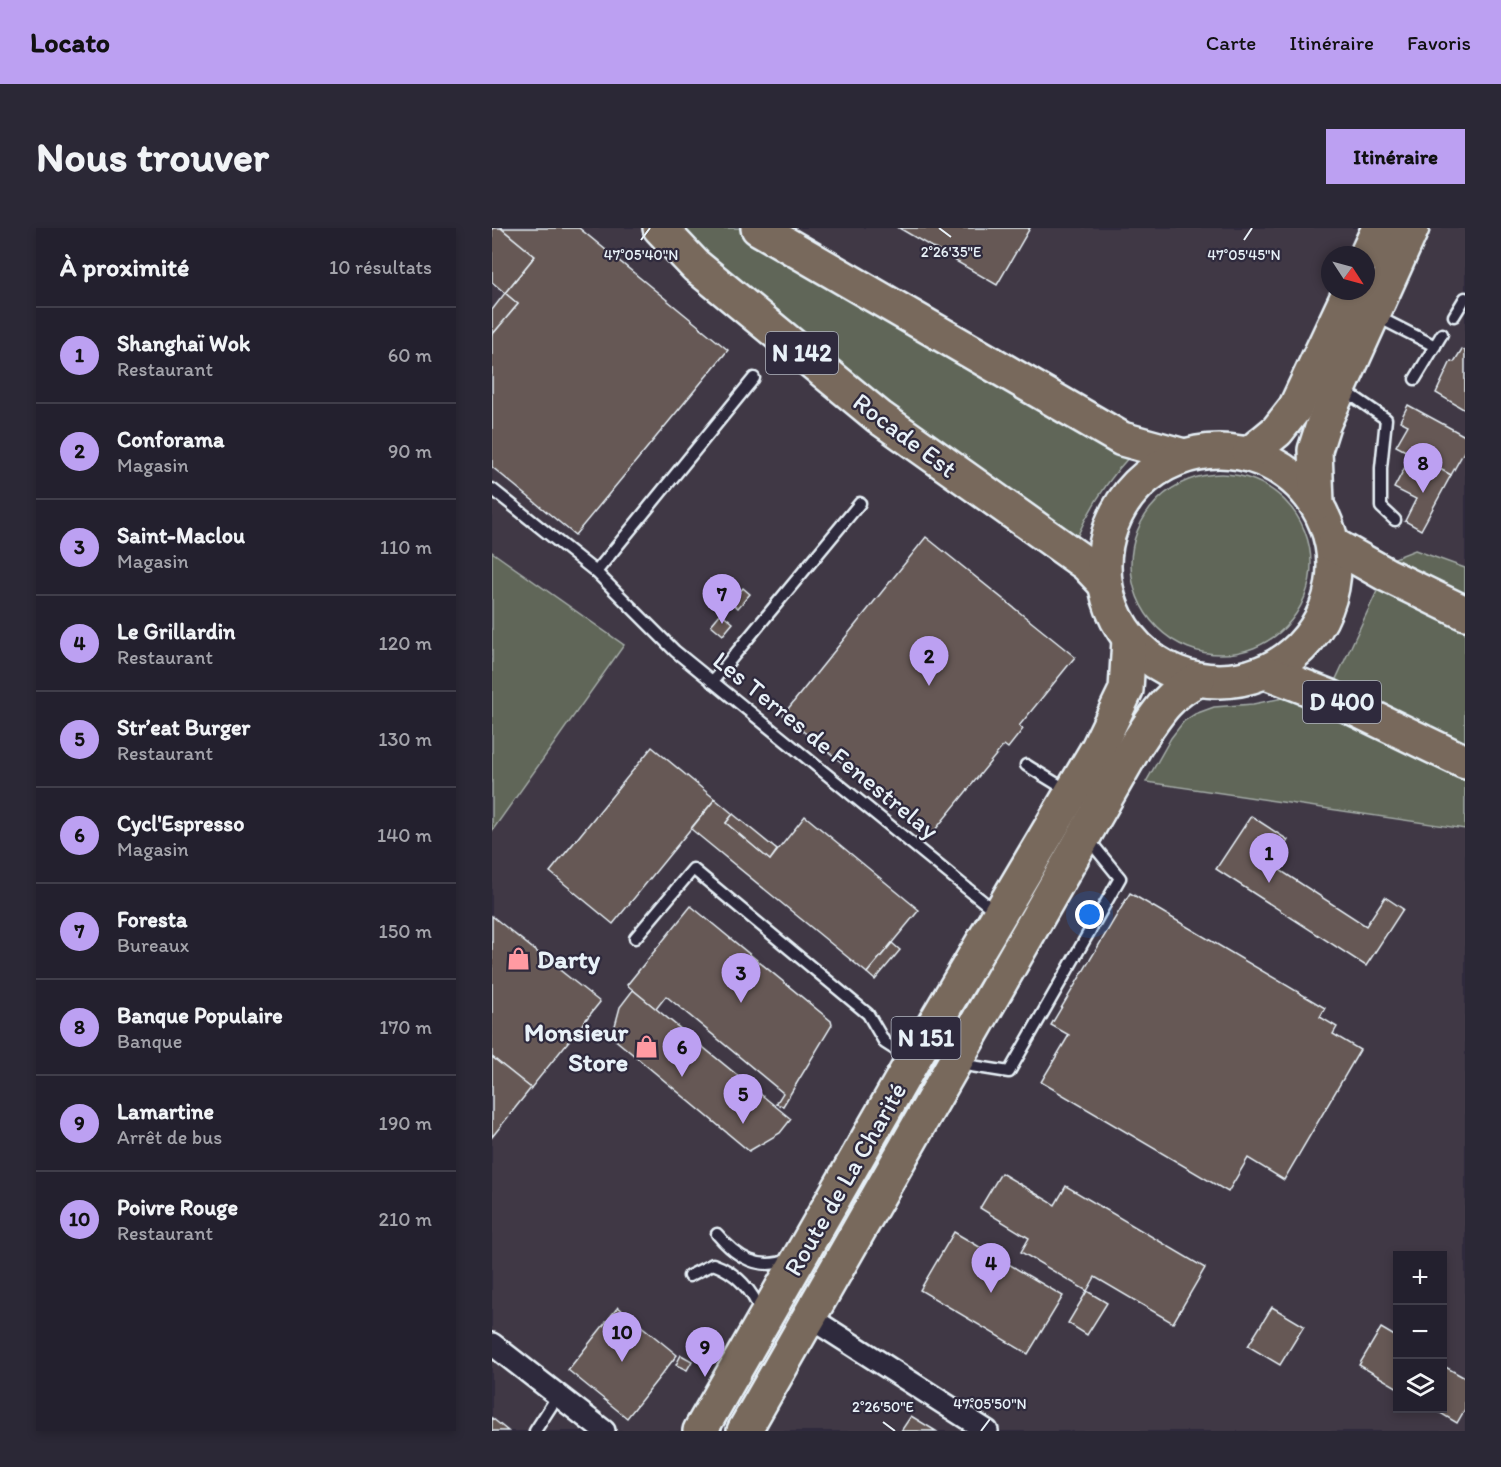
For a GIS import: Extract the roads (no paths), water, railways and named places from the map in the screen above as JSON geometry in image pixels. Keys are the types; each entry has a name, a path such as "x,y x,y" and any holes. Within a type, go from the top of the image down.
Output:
{"main road":[{"name":"Rocade Est","path":"660,228 696,266 879,417 1078,557 1105,584"},
{"path":"758,228 1122,439 1184,456"},
{"path":"1371,246 1379,228"},
{"path":"1317,503 1287,472 1249,454 1216,450 1184,456 1155,471 1131,492 1114,520 1105,551 1105,584 1114,613 1129,639 1149,658 1172,672 1198,680 1233,681 1266,672 1299,651 1322,620 1334,584 1334,545 1317,503 1315,450 1340,388 1412,228"},
{"path":"1249,454 1277,431 1295,408 1346,300"},
{"path":"1334,545 1387,575 1465,614"},
{"name":"Route de La Charité","path":"700,1431 913,1060 1098,748 1126,690 1129,639"},
{"name":"D 400","path":"1266,672 1328,696 1465,762"},
{"name":"Route de La Charité","path":"744,1431 953,1063 1158,712 1178,689 1198,680"}],"street":[{"path":"809,1317 987,1431"},
{"path":"492,1344 557,1397 604,1431"}],"lane":[{"path":"1454,316 1465,298"},
{"path":"1373,315 1435,346"},
{"path":"1415,380 1442,334"},
{"path":"596,572 754,378"},
{"path":"1340,388 1386,419 1381,468 1381,507 1395,520"},
{"name":"Les Terres de Fenestrelay","path":"492,489 596,572 675,651 998,915"},
{"path":"712,682 860,504"},
{"path":"1026,765 1071,792"},
{"path":"953,1063 1009,1072 1120,878 1109,868 1085,835"},
{"path":"635,938 693,869 868,1014 885,1043 913,1060"},
{"path":"717,1234 733,1251 755,1264 779,1264 804,1253"},
{"path":"688,1276 713,1264 722,1267 735,1276 753,1295 764,1320"},
{"path":"534,1431 557,1397"}],"place":[{"name":"Banque Populaire","path":"1423,493"},
{"name":"Foresta","path":"722,624"},
{"name":"Conforama","path":"929,686"},
{"name":"Shanghaï Wok","path":"1269,883"},
{"name":"Darty","path":"519,959"},
{"name":"Saint-Maclou","path":"741,1003"},
{"name":"Monsieur Store","path":"646,1047"},
{"name":"Cycl'Espresso","path":"682,1077"},
{"name":"Str’eat Burger","path":"743,1124"},
{"name":"Le Grillardin","path":"991,1293"},
{"name":"Poivre Rouge","path":"622,1362"},
{"name":"Lamartine","path":"705,1377"}]}
